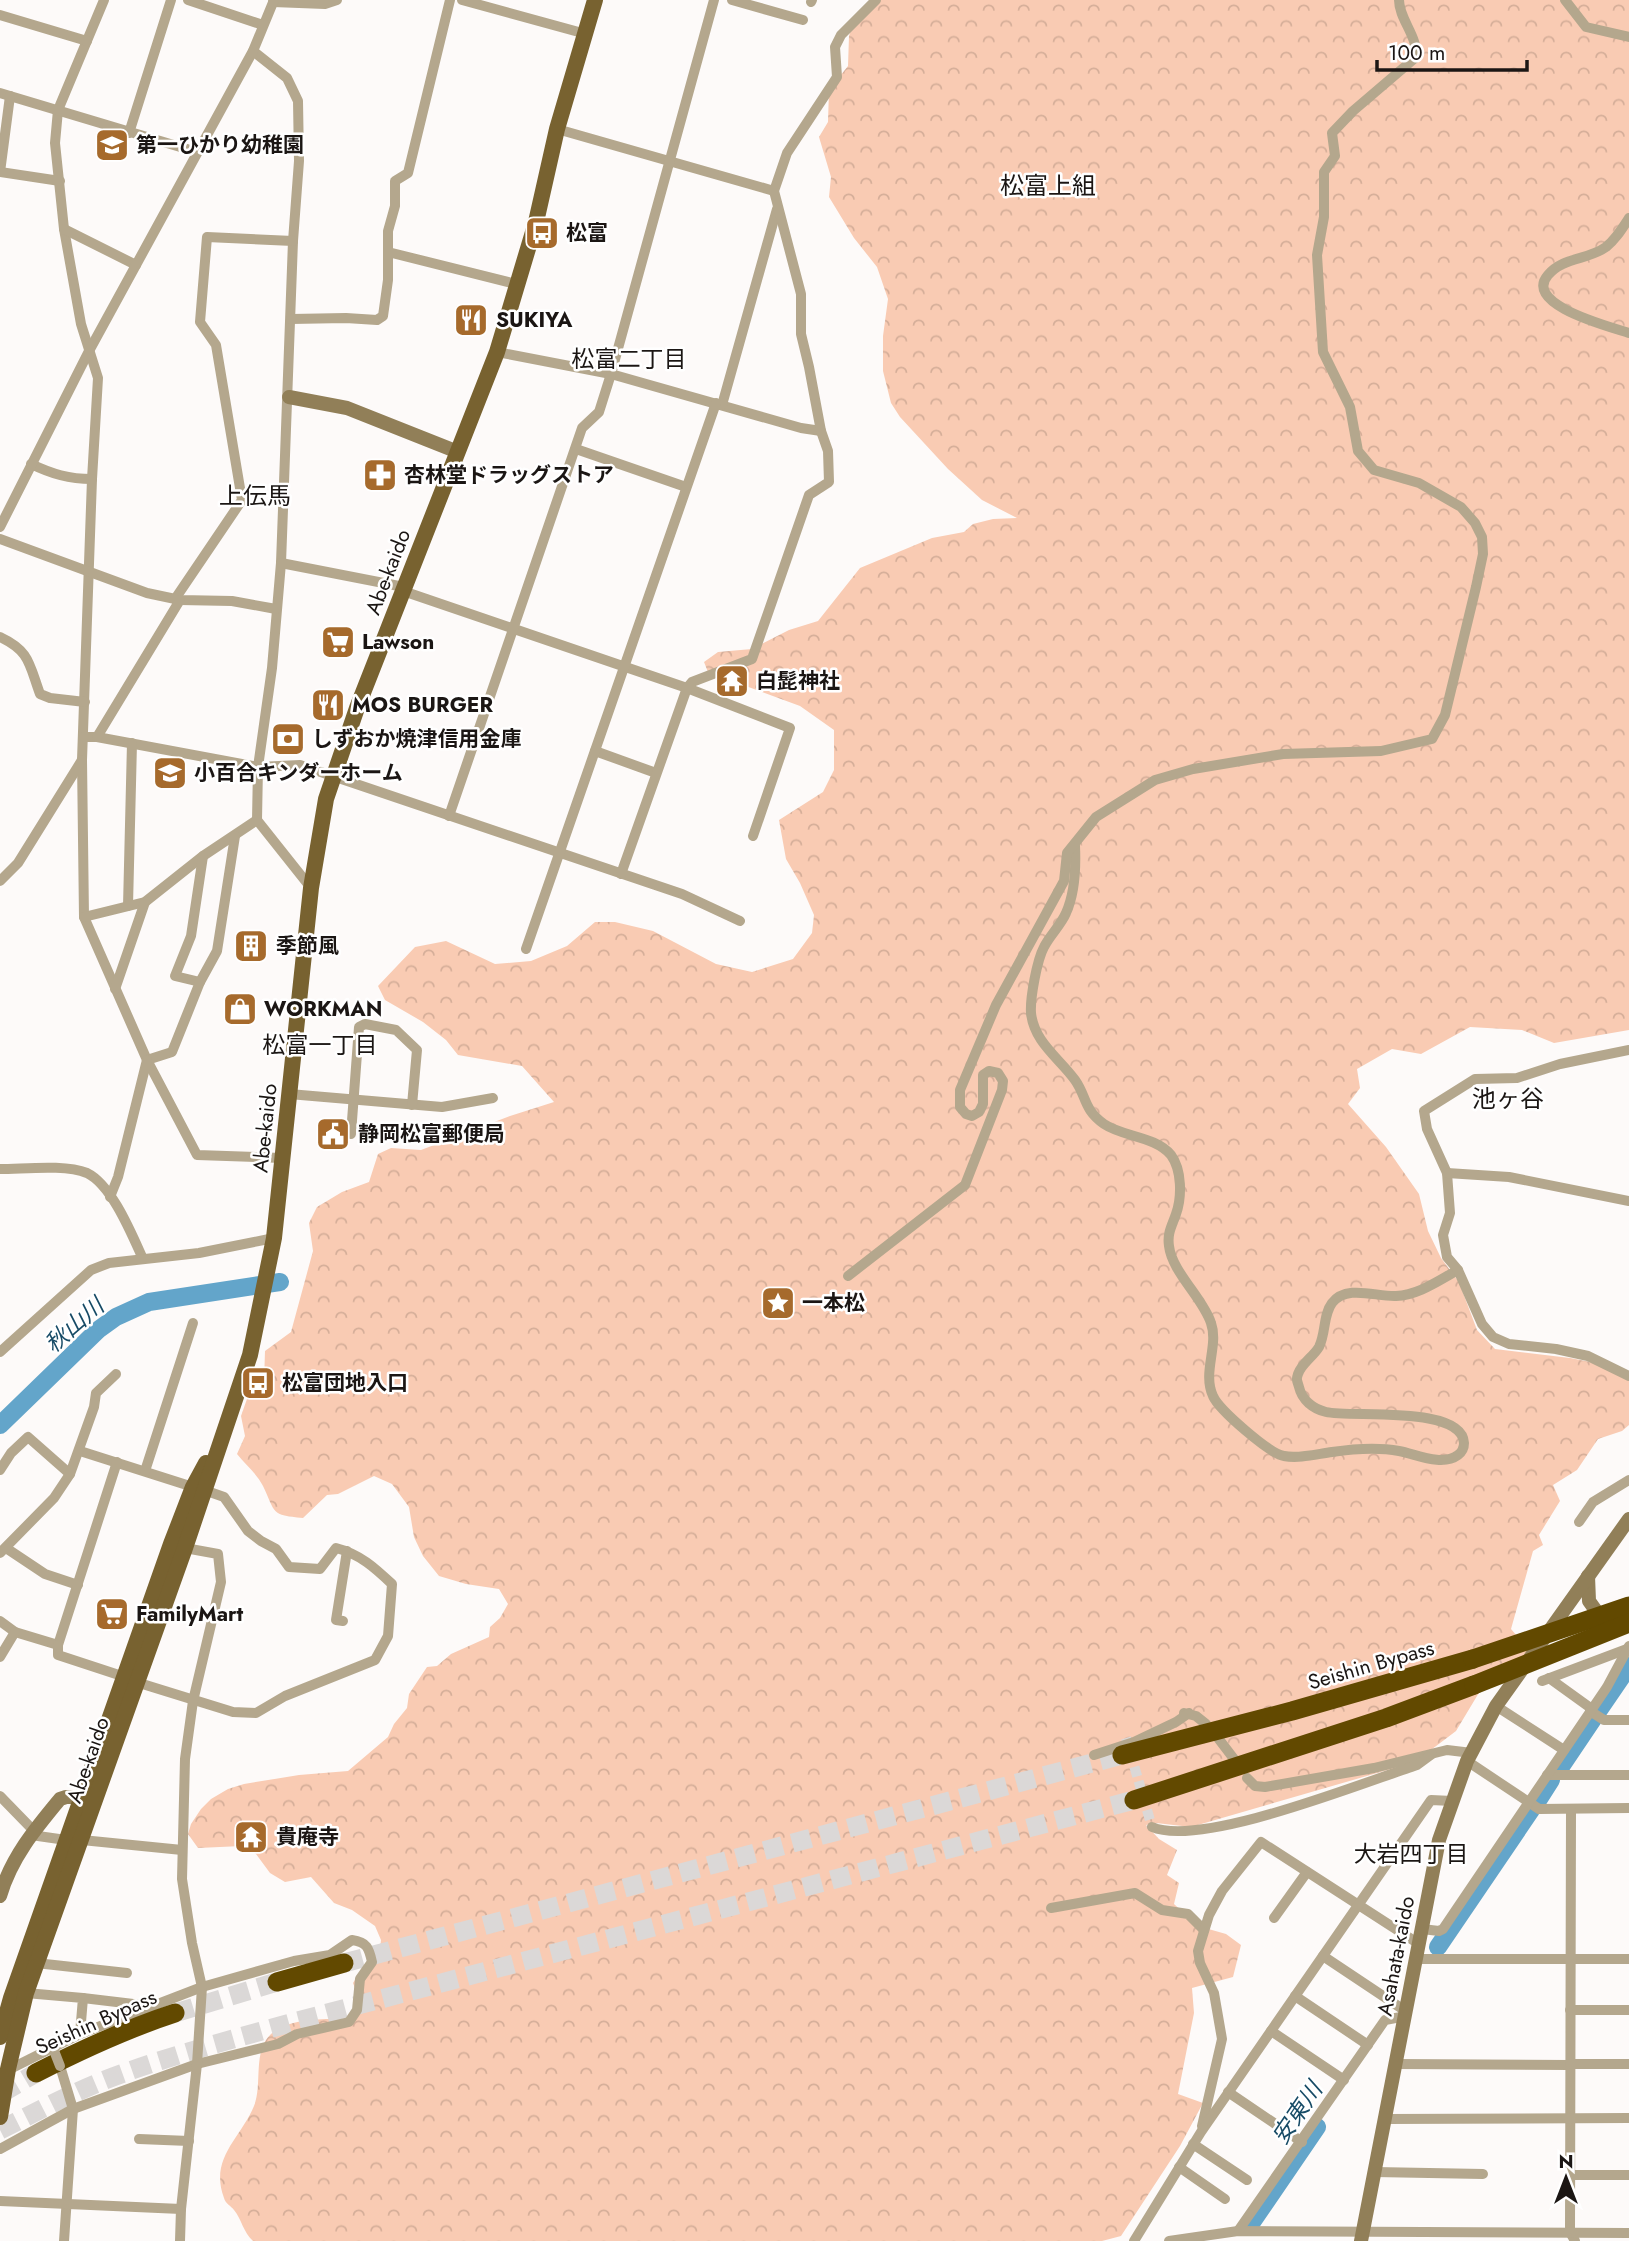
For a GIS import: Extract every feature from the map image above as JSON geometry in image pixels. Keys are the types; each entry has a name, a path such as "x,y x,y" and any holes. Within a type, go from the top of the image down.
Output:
{"highway":[{"name":"Seishin Bypass","path":"1124,1746 1292,1711 1473,1659 1629,1606"},
{"path":"1134,1800 1386,1718 1474,1685 1619,1626 1629,1614"},
{"path":"1548,1633 1570,1636 1619,1626"},
{"path":"277,1982 344,1963"},
{"name":"Seishin Bypass","path":"36,2073 90,2045 174,2012"}],"main road":[{"name":"Abe-kaido","path":"0,2037 12,1994 74,1840 199,1488 230,1419 250,1355 274,1238 311,888 326,799 332,776 497,352 536,222 557,129 595,0"},
{"name":"Abe-kaido","path":"0,2117 12,1994 36,1963 74,1840 82,1797 185,1548 199,1488"}],"street":[{"path":"104,0 58,110 55,143 64,229 81,324 98,378 82,760 84,917 147,1060 197,1155 282,1158"},
{"path":"129,133 171,0"},
{"path":"187,0 263,25"},
{"path":"0,527 4,507 31,464 89,351 253,51 274,1 325,4 337,0"},
{"path":"291,319 377,320 383,316 388,280 388,231 395,206 395,181 408,173 450,0"},
{"path":"463,0 586,34"},
{"path":"449,816 582,428 599,412 713,0"},
{"path":"732,0 803,20"},
{"path":"621,874 687,688 692,682 703,677 752,659 809,495 829,482 828,451 821,431 801,334 801,294 774,191 787,153 836,77 835,47 841,35 876,0"},
{"path":"848,1276 965,1185 1002,1090 1003,1081 998,1073 989,1071 983,1075 983,1104 979,1112 972,1116 960,1107 960,1090 996,1005 1064,881 1068,853 1096,817 1155,780 1193,769 1283,754 1381,751 1432,739 1445,715 1483,554 1482,537 1475,523 1461,508 1419,483 1374,470 1358,451 1350,407 1323,352 1317,255 1324,217 1324,172 1335,156 1332,133 1353,111 1415,58 1417,50 1399,10 1399,0"},
{"path":"1565,0 1586,27 1629,37"},
{"path":"0,15 87,41"},
{"path":"253,51 287,78 298,101 299,161 293,241 281,563 272,668 258,767 257,820 311,888"},
{"path":"60,181 0,172 5,94 197,152"},
{"path":"557,129 774,191"},
{"path":"526,949 687,487 719,404 778,206"},
{"path":"1629,218 1617,237 1604,249 1563,263 1548,275 1545,281 1550,299 1560,309 1629,333"},
{"path":"64,229 136,265"},
{"path":"97,737 178,600 242,500 216,345 200,322 207,237 293,241"},
{"path":"388,252 516,284"},
{"path":"497,352 611,374 801,428 821,431"},
{"path":"289,397 347,408 458,452"},
{"path":"576,449 687,487"},
{"path":"31,464 71,479 92,479"},
{"path":"0,539 147,593 178,600 232,601 276,609"},
{"path":"281,563 404,589 687,688 790,728 753,836"},
{"path":"0,637 20,648 28,656 40,694 50,698 85,702"},
{"path":"84,737 132,743 258,767 300,765 682,894 740,921"},
{"path":"128,906 132,743"},
{"path":"595,751 656,773"},
{"path":"0,881 18,863 82,760"},
{"path":"84,917 145,902 203,856 257,820"},
{"path":"147,1060 172,1052 200,982 217,951 235,836"},
{"path":"1075,846 1073,891 1066,914 1042,949 1031,1015 1045,1047 1076,1081 1089,1112 1107,1126 1158,1145 1170,1155 1176,1166 1180,1190 1177,1212 1169,1230 1169,1250 1213,1325 1209,1374 1214,1400 1221,1408 1267,1449 1285,1456 1374,1450 1398,1451 1422,1458 1448,1459 1458,1455 1463,1449 1464,1441 1458,1430 1446,1424 1406,1415 1325,1412 1311,1406 1301,1396 1297,1377 1320,1345 1329,1307 1337,1297 1349,1292 1399,1296 1420,1291 1458,1270"},
{"path":"200,982 175,976 191,936 203,856"},
{"path":"115,989 145,902"},
{"path":"351,1134 359,1027 365,1024 396,1030 417,1050 412,1105"},
{"path":"1629,1050 1560,1064 1517,1078 1475,1079 1424,1111 1427,1129 1447,1173 1450,1213 1443,1235 1447,1257 1458,1270 1482,1324 1493,1337 1509,1344 1556,1349 1588,1356 1629,1376"},
{"path":"110,1197 118,1177 147,1060"},
{"path":"289,1094 442,1107 493,1098"},
{"path":"0,1169 73,1169 88,1174 97,1180 110,1197 130,1229 143,1259"},
{"path":"1447,1173 1508,1177 1629,1201"},
{"path":"0,1352 91,1270 109,1263 199,1253 274,1238"},
{"path":"145,1471 193,1323"},
{"path":"78,1585 45,1574 3,1550 54,1498 70,1474 80,1451 96,1393 116,1374"},
{"path":"0,1470 11,1453 28,1437 70,1474"},
{"path":"80,1451 117,1462 199,1488 224,1497 248,1531 276,1549 289,1567 320,1569 336,1548 371,1564 392,1584 388,1636 375,1660 285,1696 256,1713 233,1712 193,1701 58,1655 58,1645 117,1462"},
{"path":"1579,1522 1593,1502 1629,1480"},
{"name":"Asahata-kaido","path":"1362,2237 1439,1840 1452,1801 1470,1757 1496,1706 1629,1519"},
{"path":"180,2241 202,1987 183,1888 185,1759 193,1701 221,1582 218,1554 185,1548"},
{"path":"343,1621 336,1620 347,1551"},
{"path":"1588,1576 1589,1601 1596,1614 1619,1626 1618,1640 1628,1647"},
{"path":"0,1621 15,1632 58,1645"},
{"path":"0,1657 15,1632"},
{"path":"1628,1647 1546,1680 1604,1720 1629,1720"},
{"path":"1422,1929 1443,1929 1607,1687 1628,1647"},
{"path":"1496,1706 1564,1750"},
{"path":"1124,1746 1181,1713 1189,1713 1206,1724"},
{"path":"1094,1755 1134,1742 1189,1713"},
{"path":"1218,1738 1234,1759"},
{"path":"1247,1778 1255,1786 1265,1787 1374,1768 1447,1751 1470,1757 1539,1809 1629,1808"},
{"path":"1152,1827 1189,1832 1255,1819 1417,1765 1432,1754"},
{"path":"1547,1775 1629,1775"},
{"path":"0,1796 32,1833 74,1840 182,1850"},
{"name":"Abe-kaido","path":"0,1896 13,1863 32,1833 60,1799 82,1797"},
{"path":"1135,2241 1201,2132 1431,1800 1452,1801"},
{"path":"1571,1809 1570,2175 1573,2237"},
{"path":"1201,2132 1222,2046 1214,1993 1200,1963 1198,1951 1204,1930 1222,1891 1261,1842 1358,1905 1417,1952 1629,1959"},
{"path":"1274,1918 1307,1872"},
{"path":"1051,1908 1135,1893 1162,1910 1188,1914 1204,1930"},
{"path":"0,2149 73,2109 197,2064 278,2044 297,2034 349,2022 357,2010 360,1979 372,1962 369,1948 361,1941 352,1940 330,1955 294,1961 202,1987 80,2034 4,2072"},
{"path":"1323,1956 1406,2014"},
{"path":"36,1963 127,1973"},
{"path":"12,1994 153,2006"},
{"path":"1295,1996 1368,2045"},
{"path":"80,2034 83,1998"},
{"path":"1570,2010 1629,2010"},
{"path":"1238,2231 1385,2020 1406,2014"},
{"path":"1271,2031 1344,2080"},
{"path":"53,2048 73,2109 64,2241"},
{"path":"1397,2064 1629,2064"},
{"path":"1228,2092 1302,2141"},
{"path":"1386,2119 1629,2118"},
{"path":"139,2139 189,2141"},
{"path":"1193,2144 1247,2180"},
{"path":"1179,2168 1225,2199"},
{"path":"1375,2172 1483,2174"},
{"path":"1570,2175 1629,2175"},
{"path":"0,2202 181,2209"},
{"path":"1169,2241 1238,2231 1362,2237 1573,2237 1629,2233"}],"green space":[{"path":"879,0 1629,0 1629,1030 1554,1043 1522,1030 1470,1027 1421,1054 1392,1049 1357,1069 1360,1088 1348,1104 1386,1147 1419,1194 1428,1231 1441,1258 1459,1282 1477,1330 1495,1349 1606,1365 1629,1381 1629,1425 1622,1431 1598,1439 1577,1470 1553,1485 1560,1501 1539,1535 1543,1545 1533,1551 1511,1629 1539,1662 1480,1691 1456,1731 1415,1762 1191,1827 1156,1823 1146,1825 1159,1839 1177,1850 1167,1875 1179,1883 1174,1904 1198,1926 1226,1934 1241,1945 1233,1977 1192,1988 1194,2013 1178,2094 1203,2103 1180,2146 1121,2236 1102,2241 253,2241 225,2200 220,2184 223,2160 257,2097 260,2059 265,2041 279,2028 288,2024 308,2020 349,2019 358,1996 353,1983 358,1975 366,1972 379,1960 381,1940 375,1926 352,1910 334,1903 311,1877 285,1882 270,1873 256,1854 242,1846 198,1848 188,1834 191,1824 211,1799 228,1789 299,1775 348,1771 388,1737 394,1724 407,1708 409,1694 427,1667 437,1666 451,1654 489,1637 490,1627 500,1618 508,1604 499,1589 466,1584 439,1576 423,1556 414,1537 409,1507 392,1484 374,1476 338,1494 327,1495 303,1518 285,1516 276,1511 254,1473 237,1454 245,1436 241,1416 248,1396 264,1382 265,1351 291,1332 313,1251 309,1223 317,1207 342,1192 369,1182 378,1154 391,1148 421,1150 554,1102 522,1066 458,1055 446,1040 423,1022 385,1000 378,986 415,947 446,941 495,964 531,961 567,946 595,922 615,922 653,931 716,964 752,972 793,959 812,933 814,915 786,859 779,820 823,792 834,770 834,730 800,706 708,672 704,662 718,652 752,649 789,630 818,621 860,568 932,538 964,532 973,524 993,519 1017,518 982,500 948,469 900,417 891,403 883,371 883,336 888,299 877,267 854,238 829,197 831,177 819,137 828,122 829,90 848,66 849,36 854,20"}],"waterway":[{"name":"秋山川","path":"0,1425 98,1330 116,1317 149,1302 280,1282"},
{"name":"安東川","path":"1599,1710 1629,1666"},
{"name":"安東川","path":"1558,1771 1593,1719"},
{"name":"安東川","path":"1537,1802 1551,1780"},
{"name":"安東川","path":"1438,1947 1531,1810"},
{"name":"安東川","path":"1250,2225 1317,2127"}],"tunnel":[{"path":"1126,1738 1152,1827"},
{"path":"344,1963 1122,1755"},
{"path":"0,2130 105,2080 205,2047 1134,1800"},
{"path":"175,2013 277,1982"},
{"path":"0,2094 36,2073"}],"place":[{"name":"第一ひかり幼稚園","path":"112,145"},
{"name":"松富","path":"542,233"},
{"name":"SUKIYA","path":"471,320"},
{"name":"杏林堂ドラッグストア","path":"380,475"},
{"name":"Lawson","path":"338,642"},
{"name":"白髭神社","path":"732,681"},
{"name":"MOS BURGER","path":"328,705"},
{"name":"しずおか焼津信用金庫","path":"288,739"},
{"name":"小百合キンダーホーム","path":"170,773"},
{"name":"季節風","path":"251,946"},
{"name":"WORKMAN","path":"240,1009"},
{"name":"静岡松富郵便局","path":"333,1134"},
{"name":"一本松","path":"778,1303"},
{"name":"松富団地入口","path":"258,1383"},
{"name":"FamilyMart","path":"112,1614"},
{"name":"貴庵寺","path":"251,1837"}],"district":[{"name":"松富上組","path":"1048,185"},
{"name":"松富二丁目","path":"629,359"},
{"name":"上伝馬","path":"255,495"},
{"name":"松富一丁目","path":"320,1045"},
{"name":"池ヶ谷","path":"1508,1098"},
{"name":"大岩四丁目","path":"1411,1854"}]}
